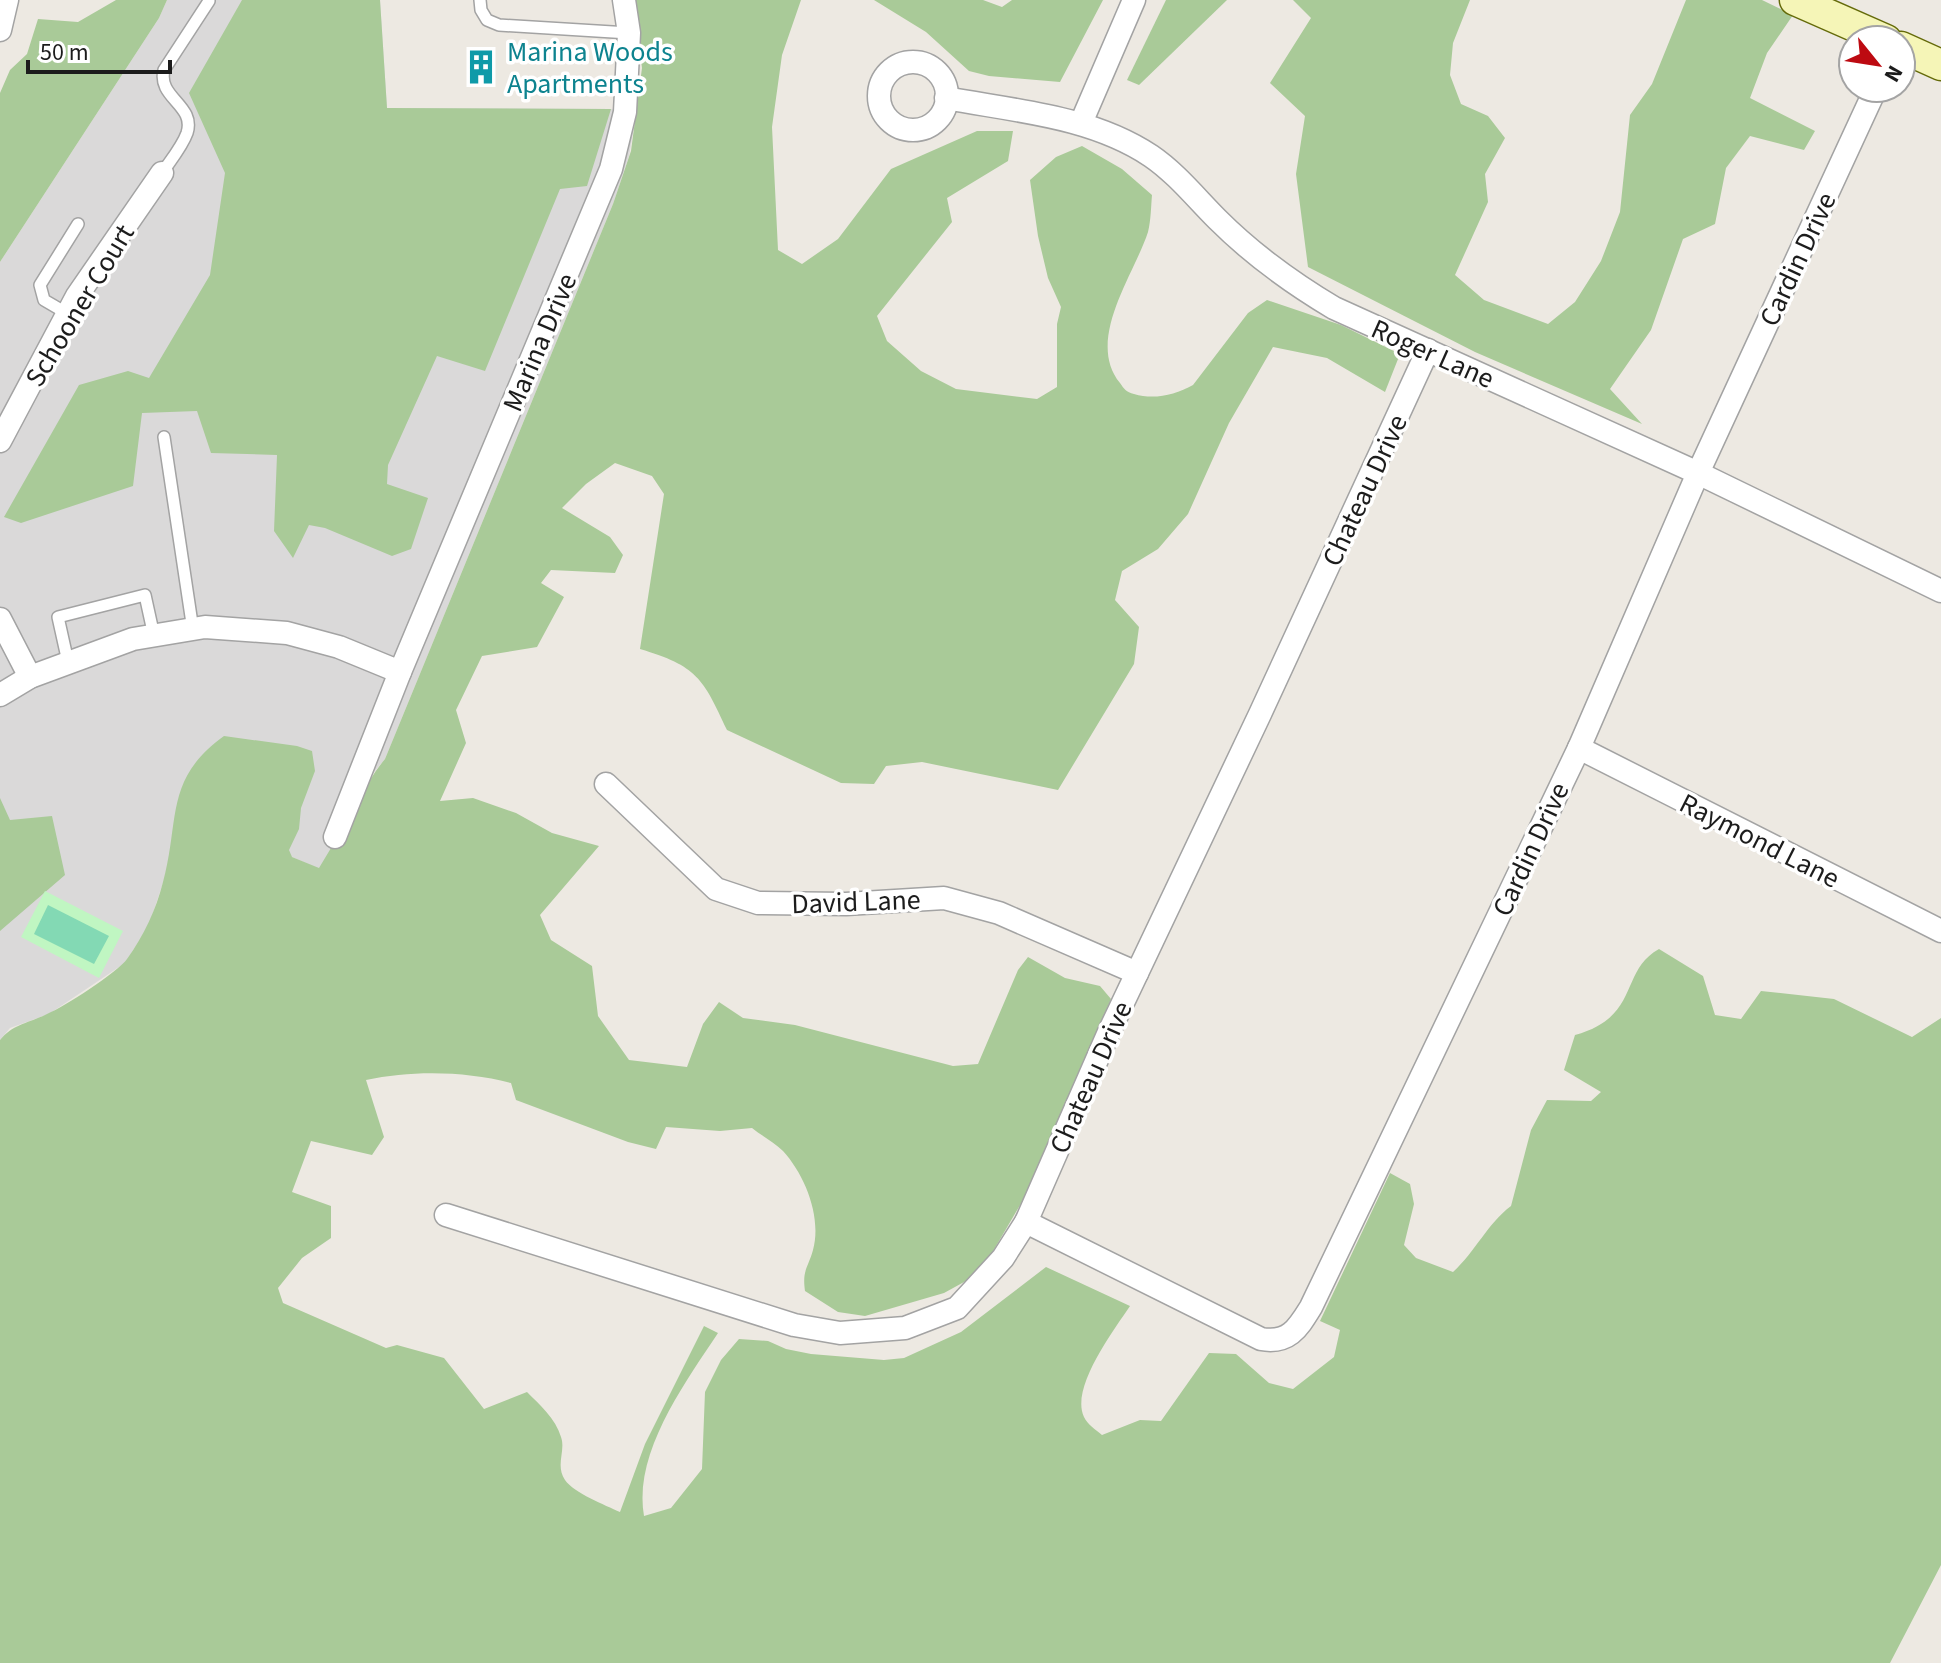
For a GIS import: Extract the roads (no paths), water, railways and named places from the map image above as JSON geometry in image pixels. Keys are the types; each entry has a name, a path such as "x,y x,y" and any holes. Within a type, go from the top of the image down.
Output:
{"street":[{"path":"0,30 7,0"},
{"name":"Marina Drive","path":"335,837 400,672 611,169 625,112 629,33 624,0"},
{"path":"1081,123 1134,0"},
{"path":"1795,0 1850,24"},
{"path":"1917,54 1941,65"},
{"name":"Roger Lane","path":"946,98 1081,123 1151,156 1185,185 1219,221 1305,291 1334,308 1698,473 1941,591"},
{"name":"Cardin Drive","path":"1026,1222 1261,1339 1272,1341 1297,1331 1579,748 1698,473 1869,104"},
{"name":"Schooner Court","path":"0,441 77,296 162,173"},
{"name":"Chateau Drive","path":"446,1215 794,1325 840,1333 905,1328 957,1308 1003,1258 1026,1222 1137,973 1428,350"},
{"path":"0,619 30,677"},
{"path":"0,695 30,677 133,639 205,627 287,633 339,647 400,672"},
{"name":"Raymond Lane","path":"1579,748 1941,931"},
{"name":"David Lane","path":"606,784 716,889 758,903 846,904 944,898 999,913 1137,973"}],"lane":[{"path":"480,0 487,20 499,25 629,33"},
{"path":"162,173 186,135 188,126 187,115 161,80 164,70 209,1"},
{"path":"68,314 44,300 40,285 78,224"},
{"path":"164,437 193,630"},
{"path":"68,662 58,617 145,595 154,636"}],"place":[{"name":"Marina Woods Apartments","path":"481,67"}]}
